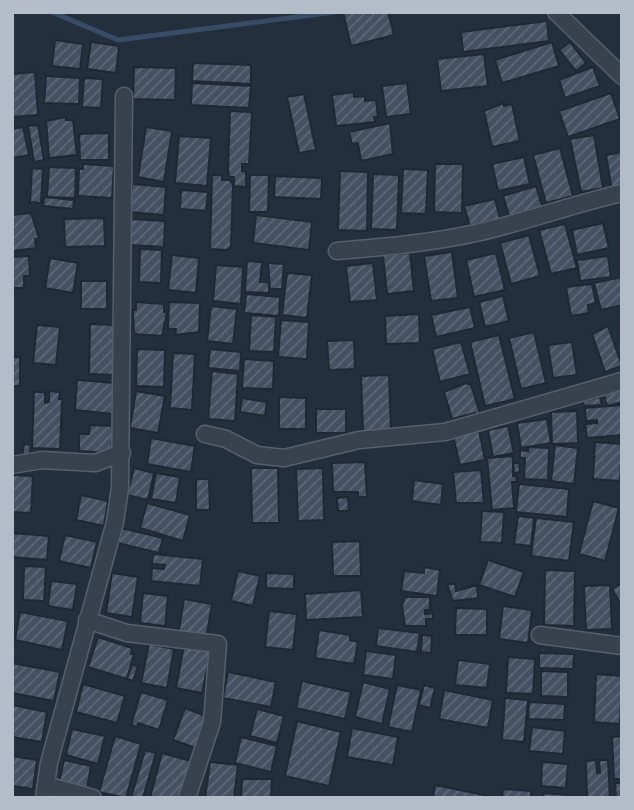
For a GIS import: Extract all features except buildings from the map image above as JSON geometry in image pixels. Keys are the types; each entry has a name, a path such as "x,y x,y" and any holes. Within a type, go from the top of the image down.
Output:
{"street":[{"path":"556,12 622,76"},
{"path":"93,798 45,791 87,620 115,522 122,453 124,96"},
{"path":"337,251 422,243 479,232 576,203 622,193"},
{"path":"205,434 226,439 257,454 284,458 359,440 446,432 622,381"},
{"path":"12,465 42,460 95,463 122,453"},
{"path":"87,620 127,633 218,644 212,722 187,798"},
{"path":"540,635 622,646"}],"waterway":[{"path":"52,12 118,40 335,12"}]}
